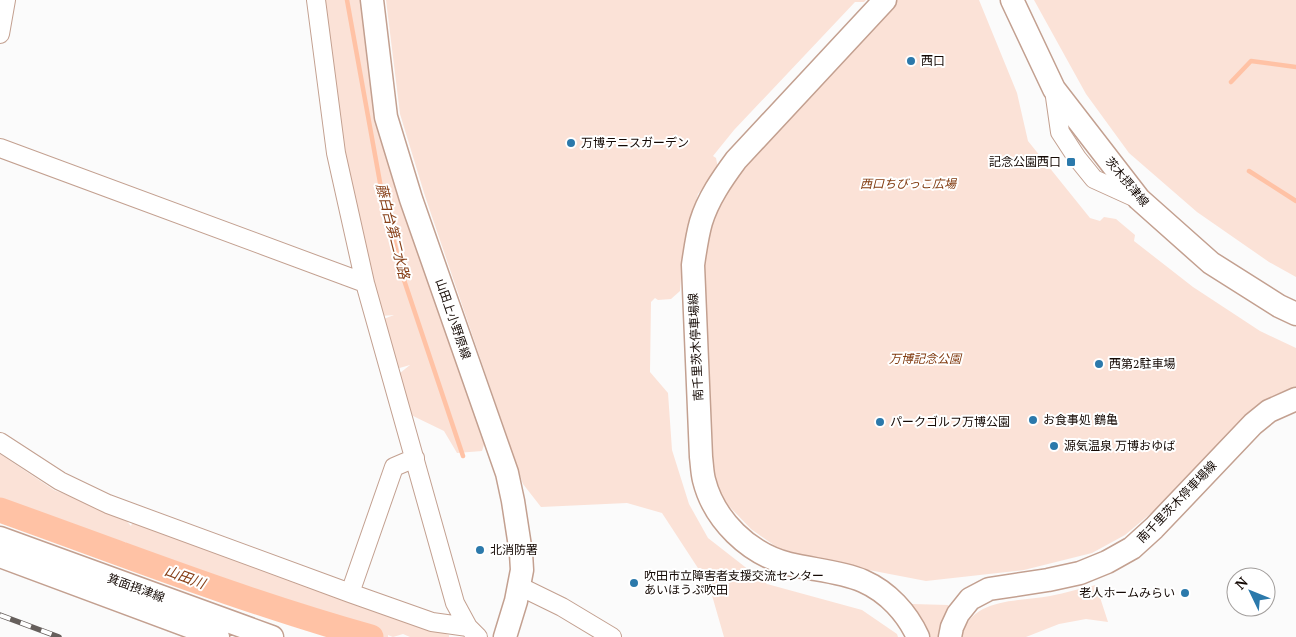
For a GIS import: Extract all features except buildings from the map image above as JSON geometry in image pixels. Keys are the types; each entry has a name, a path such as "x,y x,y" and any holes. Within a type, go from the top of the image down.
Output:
{"main road":[{"name":"山田上小野原線","path":"372,0 386,116 411,199 507,473 513,501 522,570 516,602 505,637"},
{"name":"南千里茨木停車場線","path":"885,0 736,160 722,180 701,221 693,265 701,457 704,480 712,500 723,520 749,546 767,556 788,564 863,581 894,602 908,618 918,637"},
{"name":"茨木摂津線","path":"1012,0 1054,89 1139,199 1211,263 1296,314"},
{"name":"南千里茨木停車場線","path":"950,637 958,614 970,599 989,589 1080,573 1107,562 1132,548 1154,528 1253,424 1270,411 1296,399"},
{"name":"箕面摂津線","path":"0,538 272,637"},
{"name":"箕面摂津線","path":"0,556 218,637"}],"street":[{"path":"0,34 6,0"},
{"path":"316,0 336,153 365,283 455,603 473,632"},
{"path":"0,148 365,283"},
{"path":"0,442 60,481 108,504 432,622 473,632"},
{"path":"350,593 394,467 415,458"},
{"path":"519,586 562,607 612,637"}],"green space":[{"path":"324,0 363,0 488,432 482,451 457,453 444,431 411,415 400,373 410,365 396,369 381,320 394,315 381,316 343,153"},
{"path":"386,0 866,0 864,2 855,2 734,130 713,156 716,158 718,168 698,194 684,243 680,291 671,299 658,300 655,298 651,302 650,372 668,393 672,450 689,504 708,538 767,584 862,610 897,634 898,637 724,637 709,585 662,513 627,503 541,507 523,484 425,196 400,114"},
{"name":"万博記念公園","path":"891,0 979,0 1017,93 1028,141 1090,218 1100,221 1104,217 1116,219 1135,235 1134,241 1193,287 1260,331 1296,348 1296,387 1256,410 1235,427 1174,489 1154,513 1150,514 1125,535 1092,553 1024,570 926,581 822,561 778,548 751,529 725,502 714,477 704,273 706,245 717,208 739,171"},
{"path":"1034,0 1296,0 1296,277 1269,262 1197,212 1129,153 1086,94"},
{"path":"0,454 54,490 123,517 131,526 133,521 449,635 449,637 410,637 403,634 393,637 388,635 388,637 331,637 326,630 334,620 373,631 224,582 125,546 126,542 111,541 0,500"},
{"path":"1096,585 1108,622 1086,619 1059,624 1026,637 962,637 967,624 985,608 1011,601 1050,596"},
{"path":"912,604 948,605 950,610 940,637 928,637 912,609"}],"waterway":[{"name":"藤白台第二水路","path":"347,0 381,188 402,274 463,456"},
{"path":"1231,82 1251,61 1296,67"},
{"path":"1249,171 1296,201"},
{"name":"山田川","path":"0,510 277,609 371,637"}],"railway":[{"path":"0,615 59,637"}],"place":[{"name":"西口","path":"911,61"},
{"name":"万博テニスガーデン","path":"571,143"},
{"name":"記念公園西口","path":"1071,162"},
{"name":"西第2駐車場","path":"1099,364"},
{"name":"お食事処 鶴亀","path":"1033,420"},
{"name":"パークゴルフ万博公園","path":"880,422"},
{"name":"源気温泉 万博おゆば","path":"1054,446"},
{"name":"北消防署","path":"480,550"},
{"name":"吹田市立障害者支援交流センター あいほうぷ吹田","path":"634,583"},
{"name":"老人ホームみらい","path":"1185,593"}],"park label":[{"name":"西口ちびっこ広場","path":"908,184"}]}
